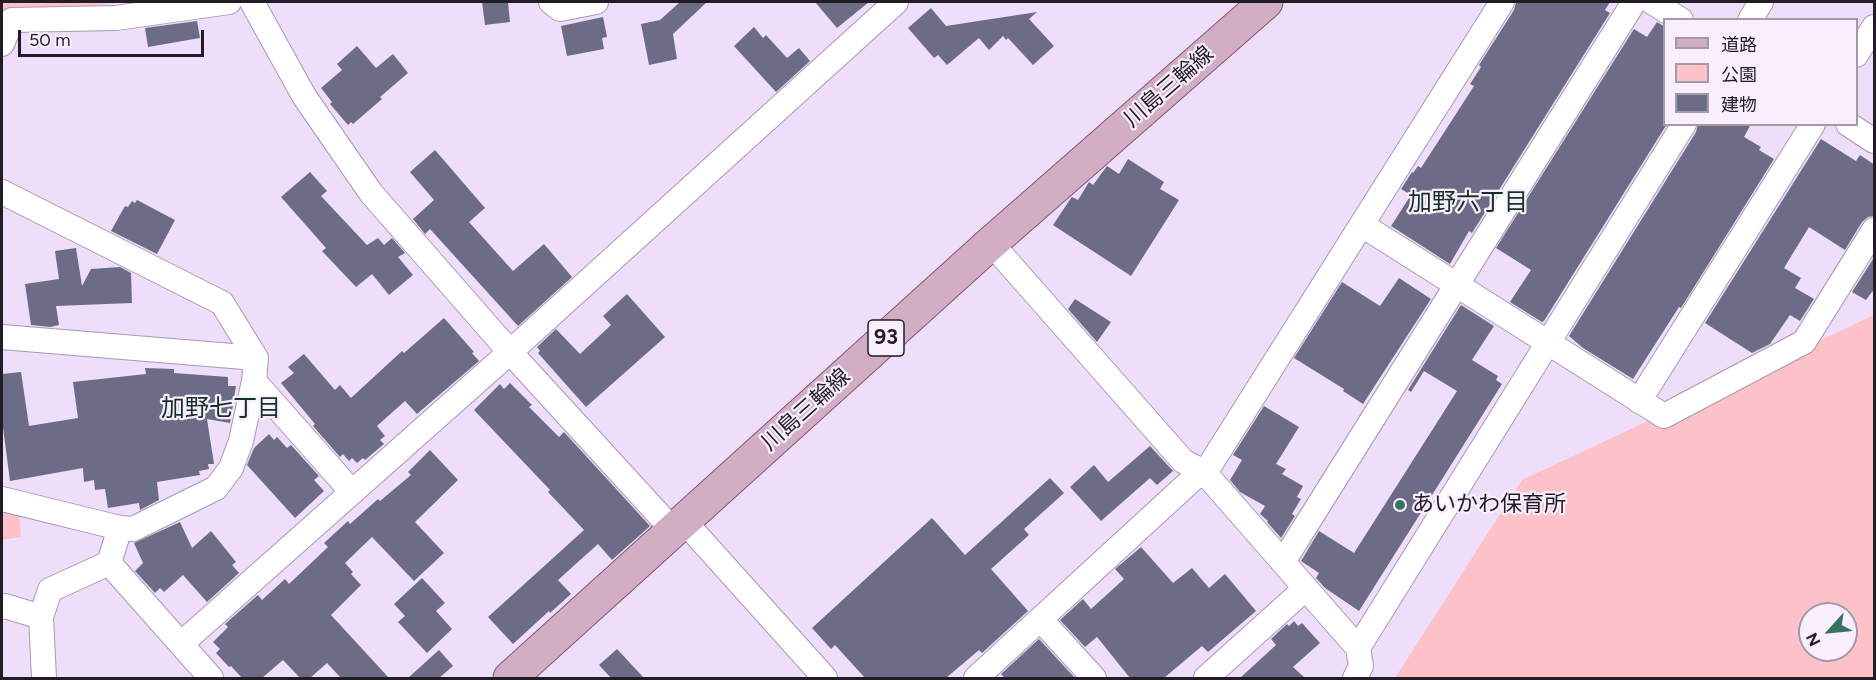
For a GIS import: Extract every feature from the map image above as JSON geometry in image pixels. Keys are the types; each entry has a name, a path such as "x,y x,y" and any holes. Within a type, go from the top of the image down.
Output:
{"main road":[{"name":"川島三輪線","path":"510,678 991,243 1266,2"}],"street":[{"path":"2,44 12,20 116,18 229,2"},
{"path":"252,2 304,96 371,193 510,352 825,678"},
{"path":"551,2 560,9 596,2"},
{"path":"181,644 510,352 896,2"},
{"path":"976,678 1194,478 1205,473 1502,2"},
{"path":"1283,562 1634,2"},
{"path":"1652,2 1678,18"},
{"path":"1751,18 1761,2"},
{"path":"1858,53 1875,27"},
{"path":"1358,648 1683,126"},
{"path":"1639,401 1812,126"},
{"path":"1851,126 1875,141"},
{"path":"2,192 222,303 255,369 352,492"},
{"path":"1362,225 1664,416 1804,342 1875,230"},
{"path":"991,243 1183,461 1205,473 1358,648 1361,666 1355,678"},
{"path":"2,337 255,369"},
{"path":"2,499 120,528 133,529 216,488 231,468 241,441 255,369"},
{"path":"44,678 41,618 50,590 109,563 120,528"},
{"path":"109,563 211,678"},
{"path":"1206,678 1231,670 1306,588"},
{"path":"2,607 41,618"},
{"path":"1041,620 1094,678"}],"green space":[{"path":"2,2 115,2 2,27"},
{"path":"1874,315 1874,678 1395,678 1522,480"},
{"path":"2,507 19,512 21,537 2,540"}],"building":[{"path":"482,2 508,2 510,22 485,25"},
{"path":"680,2 707,2 673,34 677,59 649,65 641,24 660,20"},
{"path":"815,2 869,2 837,28"},
{"path":"1516,2 1610,2 1605,10 1610,13 1472,233 1469,231 1450,264 1391,226 1411,195 1401,189 1412,172 1418,166 1421,168 1474,86 1470,84 1481,67 1479,65 1514,10"},
{"path":"931,8 946,26 1037,12 1029,19 1054,46 1033,65 1008,38 1006,40 1003,36 989,50 979,38 947,65 938,55 934,58 908,28"},
{"path":"603,17 607,37 602,38 604,49 567,56 561,26"},
{"path":"197,21 200,38 148,47 145,28"},
{"path":"1657,22 1663,26 1663,126 1666,126 1542,322 1510,302 1531,270 1496,248 1634,29 1647,37"},
{"path":"754,27 763,38 766,35 787,58 799,48 810,61 776,92 734,46"},
{"path":"357,46 376,68 393,54 408,73 380,97 382,99 353,124 351,122 348,125 330,104 332,102 321,88 342,70 337,64"},
{"path":"1698,126 1750,126 1744,137 1761,147 1759,150 1774,159 1681,308 1679,307 1633,379 1583,348 1569,336 1696,132"},
{"path":"1821,139 1856,161 1860,155 1875,165 1875,216 1868,217 1862,222 1845,250 1809,227 1784,268 1801,278 1795,288 1814,299 1800,321 1790,315 1770,344 1752,353 1705,323"},
{"path":"435,150 485,208 469,222 513,271 544,244 572,277 518,326 430,229 425,234 413,219 434,200 410,172"},
{"path":"1128,159 1164,182 1160,189 1179,200 1131,276 1053,225 1071,198 1078,200 1089,182 1093,185 1107,166 1119,174"},
{"path":"310,172 327,191 321,196 367,245 378,238 384,245 392,238 405,253 398,257 413,275 389,295 372,274 356,287 322,251 326,248 281,197"},
{"path":"137,200 175,220 157,254 111,231 125,206 128,207 132,201 135,203"},
{"path":"76,248 82,286 91,269 120,267 131,273 132,303 56,306 59,325 50,327 31,325 25,284 59,279 55,251"},
{"path":"1875,256 1875,288 1866,300 1852,292"},
{"path":"1399,278 1431,299 1363,404 1343,391 1344,389 1294,358 1342,282 1380,306"},
{"path":"627,294 665,337 586,407 538,353 540,351 537,347 556,329 580,354 611,325 603,316"},
{"path":"1075,299 1111,322 1097,342 1068,309"},
{"path":"1461,305 1494,326 1472,360 1498,376 1496,380 1502,384 1359,611 1325,588 1316,578 1319,573 1301,561 1319,531 1354,553 1457,391 1424,371 1411,392 1408,390"},
{"path":"444,318 474,352 472,353 479,361 417,414 405,401 377,426 385,436 380,440 384,444 365,460 363,458 357,463 352,458 349,461 343,454 340,457 281,383 294,373 288,367 304,354 335,390 340,385 351,398 402,351 404,353"},
{"path":"145,368 174,369 174,373 228,377 228,386 236,386 230,423 207,419 214,464 208,464 209,469 199,471 200,475 157,482 159,500 140,510 139,503 108,508 105,489 95,490 94,480 84,482 83,468 10,481 2,420 2,374 21,372 29,426 78,418 73,382 146,374"},
{"path":"510,383 532,405 529,407 559,437 564,432 650,526 612,560 598,544 558,580 571,594 513,644 488,617 584,530 548,492 550,490 474,410 500,384 504,389"},
{"path":"1264,406 1299,427 1276,464 1286,469 1282,474 1303,486 1297,497 1301,499 1292,514 1295,516 1281,538 1260,514 1265,506 1240,492 1230,480 1242,460 1233,455"},
{"path":"269,434 274,440 277,437 287,448 291,445 319,476 314,480 324,491 295,518 247,465 254,448"},
{"path":"1150,446 1173,471 1157,485 1150,478 1101,521 1070,487 1094,465 1108,482"},
{"path":"430,450 458,480 415,522 444,553 414,581 372,537 345,563 361,585 331,615 389,678 341,678 327,663 310,678 300,678 283,660 262,678 242,678 231,666 229,667 216,653 220,649 213,642 228,627 225,624 258,595 262,600 285,579 289,584 328,547 324,543 348,521 350,524 378,499 380,501 411,475 408,472"},
{"path":"1050,478 1064,493 1024,529 1029,535 991,569 1028,611 982,653 979,650 946,678 865,678 835,645 831,649 812,628 932,518 965,555"},
{"path":"180,522 192,548 211,531 236,562 232,565 239,573 207,602 183,575 164,592 160,588 155,593 135,571 143,563 134,543"},
{"path":"1141,547 1173,583 1192,568 1209,588 1225,574 1256,611 1208,652 1202,646 1164,678 1130,678 1097,637 1085,647 1060,620 1083,599 1091,609 1124,579 1115,569"},
{"path":"422,578 445,603 436,611 452,629 427,653 398,622 405,616 394,604"},
{"path":"1294,621 1298,626 1302,623 1320,643 1293,667 1305,678 1240,678 1276,645 1271,639 1287,624 1289,626"},
{"path":"1039,639 1075,678 1005,678 1001,674"},
{"path":"617,649 644,678 611,678 599,665"},
{"path":"439,650 453,666 439,678 408,678"}],"place":[{"name":"あいかわ保育所","path":"1400,505"}],"district":[{"name":"加野六丁目","path":"1468,203"},
{"name":"加野七丁目","path":"221,409"}]}
